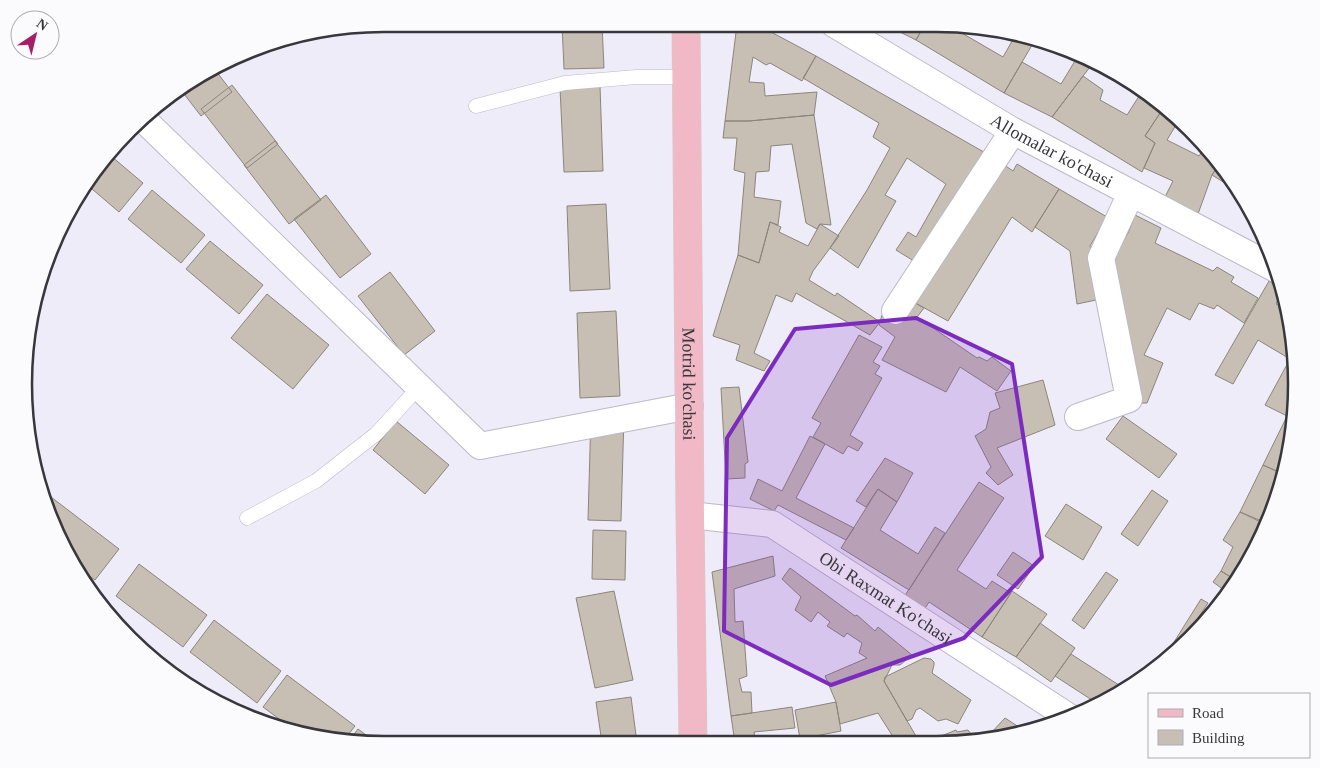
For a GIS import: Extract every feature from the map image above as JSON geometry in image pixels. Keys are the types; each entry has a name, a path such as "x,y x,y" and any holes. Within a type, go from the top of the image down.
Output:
{"main road":[{"name":"Motrid ko'chasi","path":"686,32 693,736"}],"street":[{"name":"Allomalar ko'chasi","path":"847,32 1012,130 1266,264"},
{"path":"148,124 480,446 690,406"},
{"path":"895,311 1012,130"},
{"path":"1078,417 1128,399 1101,258 1131,193"},
{"name":"Obi Raxmat Ko'chasi","path":"690,515 772,524 1061,713"}],"lane":[{"path":"476,106 565,83 636,78 687,77"},
{"path":"247,518 316,481 376,434 419,387"}],"highlighted area":[{"path":"916,318 1012,364 1042,557 964,638 831,685 724,631 727,438 795,329"}],"building":[{"path":"562,32 602,32 604,68 564,69"},
{"path":"736,32 771,32 816,56 802,81 770,63 766,65 753,57 749,82 764,83 765,96 817,92 814,115 749,121 725,121"},
{"path":"900,32 920,32 916,40"},
{"path":"920,32 963,33 1003,57 1012,41 1032,46 1004,93 916,40"},
{"path":"816,56 989,155 917,263 896,250 908,232 916,237 946,184 907,158 885,195 896,201 858,268 830,248 867,190 890,148 873,137 879,123 803,78"},
{"path":"1075,61 1089,68 1052,117 1004,93 1022,62 1061,84"},
{"path":"219,74 232,92 201,116 185,95"},
{"path":"1083,76 1103,90 1100,100 1127,115 1138,97 1160,113 1145,136 1155,143 1142,172 1052,117"},
{"path":"232,85 278,144 247,168 201,109"},
{"path":"600,86 603,171 564,172 560,88"},
{"path":"1160,113 1175,126 1167,140 1199,156 1201,153 1215,170 1198,214 1165,197 1173,181 1144,168 1155,143 1145,136"},
{"path":"814,115 831,225 820,224 817,229 806,223 792,144 771,146 769,171 756,172 754,197 781,201 778,225 770,222 759,263 738,255 745,173 734,170 737,138 723,138 725,121 749,121"},
{"path":"275,141 321,200 289,224 244,165"},
{"path":"114,159 143,183 119,212 92,189"},
{"path":"1000,162 1013,171 1017,164 1059,189 1032,232 1012,217 948,321 910,300"},
{"path":"1215,170 1223,182 1212,175"},
{"path":"1059,189 1107,217 1090,246 1101,299 1077,304 1070,251 1035,227"},
{"path":"152,190 205,235 181,263 128,219"},
{"path":"326,195 371,254 340,278 294,219"},
{"path":"606,204 610,289 570,291 567,206"},
{"path":"1135,215 1161,228 1155,243 1213,271 1217,267 1234,277 1231,282 1258,298 1244,323 1217,305 1214,309 1199,303 1190,320 1167,308 1144,355 1163,363 1147,403 1138,403 1111,261 1128,233"},
{"path":"770,222 781,227 779,232 808,246 820,224 839,236 813,271 809,280 835,296 837,293 880,322 870,335 796,293 792,302 776,295 754,353 770,361 764,371 736,360 740,345 713,336 738,255 759,263"},
{"path":"210,241 263,285 239,314 186,269"},
{"path":"390,272 435,331 404,355 358,296"},
{"path":"1269,281 1273,284 1276,293 1278,300 1276,304 1279,306 1281,315 1286,357 1258,340 1233,384 1215,375"},
{"path":"267,294 329,345 293,389 231,338"},
{"path":"910,300 924,308 917,317 977,358 979,357 987,361 992,357 1011,371 997,391 960,367 946,392 882,360 895,337 879,325 882,315 894,322"},
{"path":"616,311 620,396 580,398 577,313"},
{"path":"859,335 882,347 873,362 880,366 875,374 882,378 850,435 863,443 858,451 848,446 843,454 813,437 821,423 812,418"},
{"path":"1287,364 1286,415 1265,405"},
{"path":"1043,380 1055,425 997,448 1013,475 998,485 986,473 991,467 975,436 986,429 990,412 1000,408 995,393"},
{"path":"739,387 748,462 745,464 745,478 726,479 721,388"},
{"path":"591,414 624,415 621,521 588,520"},
{"path":"1123,416 1177,454 1159,478 1106,439"},
{"path":"1285,420 1277,471 1263,465"},
{"path":"396,421 449,465 425,494 373,450"},
{"path":"810,436 825,444 796,498 854,528 846,540 778,505 774,511 750,499 758,479 782,491"},
{"path":"885,458 913,473 897,502 878,489 866,507 856,501"},
{"path":"1263,465 1277,471 1260,520 1240,512"},
{"path":"979,482 1004,498 957,570 986,589 992,581 1011,593 982,637 929,602 922,613 902,600"},
{"path":"878,489 897,502 880,530 918,554 935,527 945,533 909,590 841,548"},
{"path":"1152,490 1168,501 1138,546 1121,534"},
{"path":"51,497 119,549 95,580 91,577 80,560 59,519"},
{"path":"1066,504 1102,527 1083,560 1045,536"},
{"path":"1240,512 1260,522 1230,576 1221,571 1233,547 1223,540"},
{"path":"593,530 626,531 625,580 592,579"},
{"path":"1013,552 1034,566 1018,589 997,575"},
{"path":"773,556 775,576 734,589 735,622 743,621 747,676 739,679 742,692 751,692 752,713 731,716 712,572"},
{"path":"139,564 207,615 183,647 116,596"},
{"path":"790,568 855,616 857,615 875,631 878,627 912,655 900,665 892,665 884,681 916,736 893,736 878,713 840,724 836,702 825,676 867,658 859,653 862,643 847,633 844,637 827,626 830,622 818,612 811,622 795,610 801,597 782,579"},
{"path":"1221,571 1230,576 1222,588 1213,582"},
{"path":"1106,572 1118,580 1084,629 1072,620"},
{"path":"614,591 633,680 595,688 576,598"},
{"path":"1012,591 1047,614 1016,657 982,637"},
{"path":"1201,599 1208,603 1197,619 1173,644"},
{"path":"214,620 281,671 257,703 190,652"},
{"path":"1040,623 1075,648 1051,682 1016,657"},
{"path":"1071,654 1118,684 1091,699 1055,676"},
{"path":"924,658 931,659 934,662 932,673 971,700 958,724 946,719 938,721 920,708 916,710 912,719 907,721 884,681 885,677"},
{"path":"287,675 355,726 349,733 315,729 281,720 263,707"},
{"path":"631,697 636,736 601,736 596,702"},
{"path":"836,702 841,731 815,736 799,736 795,710"},
{"path":"792,707 795,728 754,732 755,736 734,736 731,716"},
{"path":"1005,718 1018,726 1005,729 993,731"},
{"path":"358,729 366,735 361,735 354,734"},
{"path":"956,730 957,732 968,730 971,733 959,735 942,736"}]}
